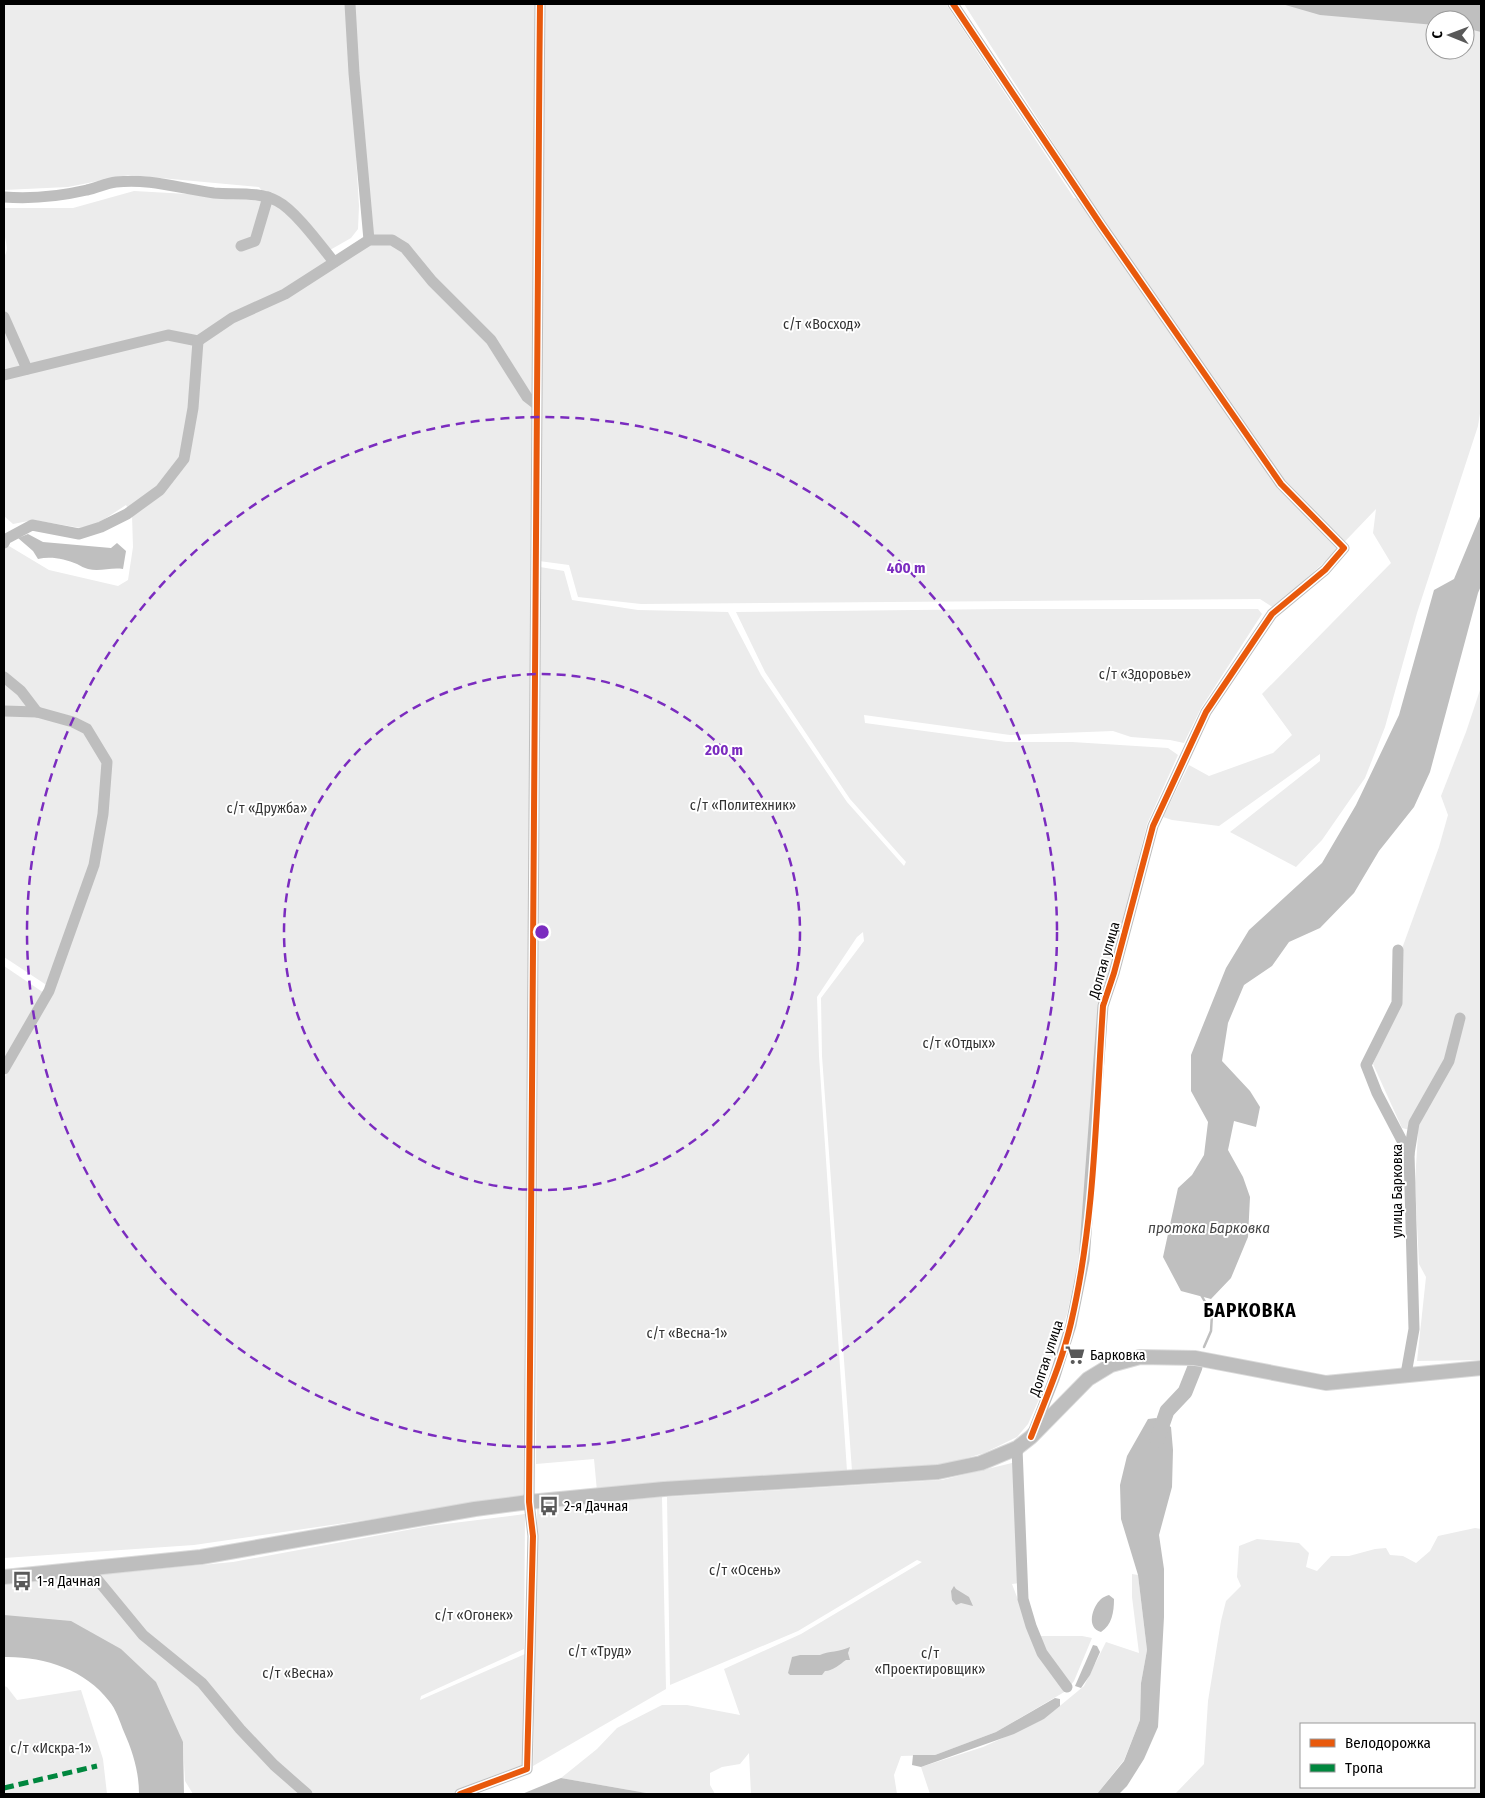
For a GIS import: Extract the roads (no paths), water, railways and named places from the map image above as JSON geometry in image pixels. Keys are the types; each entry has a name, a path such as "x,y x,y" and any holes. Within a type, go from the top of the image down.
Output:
{"main road":[{"path":"4,1577 201,1557 475,1509 529,1502 674,1489 938,1472 981,1462 1017,1448 1030,1438 1088,1379 1112,1366 1140,1357 1195,1358 1326,1383 1481,1368"}],"street":[{"path":"350,4 354,73 369,240"},
{"path":"460,1794 527,1768 532,1536 529,1502 534,1042 536,404 540,4"},
{"name":"Долгая улица","path":"953,4 1101,225 1281,484 1344,548 1325,570 1272,614 1206,712 1153,826 1131,913 1103,1006 1093,1151 1082,1269 1071,1325 1054,1379 1030,1438"},
{"path":"4,196 68,194 115,182 150,181 213,193 268,197 280,202 306,227 334,262"},
{"path":"241,246 255,241 268,197"},
{"path":"4,375 168,335 198,341 232,318 285,294 369,240 392,240 405,248 432,281 491,340 527,397 536,404"},
{"path":"4,317 27,369"},
{"path":"4,543 6,539 32,525 79,534 101,527 127,514 160,490 184,458 193,408 198,341"},
{"path":"4,677 21,691 37,712"},
{"path":"4,710 37,712 73,722 87,729 107,762 103,814 94,865 49,991 4,1069"},
{"path":"1398,950 1397,1003 1366,1065 1377,1093 1409,1154"},
{"name":"улица Барковка","path":"1406,1374 1414,1329 1409,1154 1414,1123 1449,1060 1460,1018"},
{"path":"1017,1448 1023,1599 1030,1626 1042,1653 1067,1687"},
{"path":"87,1568 143,1635 202,1683 274,1765 307,1794"}],"water":[{"path":"1282,4 1481,4 1481,32 1475,30 1475,10 1425,10 1425,24 1320,15"},
{"name":"протока Барковка","path":"1481,514 1481,586 1430,772 1414,807 1379,851 1354,893 1320,928 1289,942 1272,966 1244,985 1228,1023 1222,1061 1250,1091 1260,1107 1256,1127 1234,1121 1228,1150 1243,1177 1250,1197 1248,1237 1231,1278 1211,1299 1181,1291 1163,1257 1178,1188 1192,1175 1204,1155 1208,1122 1191,1091 1191,1055 1226,968 1249,930 1322,863 1356,805 1399,715 1434,590 1454,579"},
{"path":"28,534 43,542 111,548 117,543 126,551 123,569 92,570 63,559 38,559 33,551 18,538"},
{"path":"1156,1418 1171,1427 1173,1450 1172,1487 1159,1535 1164,1569 1164,1617 1158,1727 1144,1759 1127,1786 1119,1794 1097,1794 1124,1761 1140,1720 1141,1683 1147,1650 1138,1575 1121,1519 1120,1485 1127,1456 1148,1419"},
{"path":"954,1586 969,1597 973,1606 961,1603 956,1605 952,1600 951,1591"},
{"path":"1109,1595 1114,1599 1113,1613 1108,1626 1101,1632 1093,1626 1093,1612 1101,1599"},
{"path":"4,1615 71,1621 121,1649 156,1682 183,1742 184,1794 139,1794 137,1770 133,1755 118,1716 111,1704 88,1680 62,1667 33,1659 4,1657"},
{"path":"1093,1645 1097,1646 1100,1652 1090,1675 1081,1688 1075,1686"},
{"path":"850,1647 848,1653 850,1660 846,1660 834,1669 825,1671 822,1675 790,1675 788,1673 792,1657 820,1655"},
{"path":"1055,1698 1060,1699 1060,1706 1044,1719 1014,1734 921,1767 912,1765 913,1755 935,1755 996,1732"},
{"path":"561,1778 652,1794 522,1794"}],"waterway":[{"path":"1200,1293 1212,1314 1211,1331 1204,1347"},
{"path":"1157,1440 1167,1411 1185,1392 1195,1367"}],"place":[{"name":"Барковка","path":"1075,1355"},
{"name":"2-я Дачная","path":"549,1506"},
{"name":"1-я Дачная","path":"22,1581"}],"district":[{"name":"БАРКОВКА","path":"1250,1310"}],"park label":[{"name":"с/т «Восход»","path":"822,324"},
{"name":"с/т «Здоровье»","path":"1145,674"},
{"name":"с/т «Политехник»","path":"743,805"},
{"name":"с/т «Дружба»","path":"267,808"},
{"name":"с/т «Отдых»","path":"959,1043"},
{"name":"с/т «Весна-1»","path":"687,1333"},
{"name":"с/т «Осень»","path":"745,1570"},
{"name":"с/т «Огонек»","path":"474,1615"},
{"name":"с/т «Труд»","path":"600,1651"},
{"name":"с/т «Проектировщик»","path":"930,1662"},
{"name":"с/т «Весна»","path":"298,1673"},
{"name":"с/т «Искра-1»","path":"51,1748"}]}
